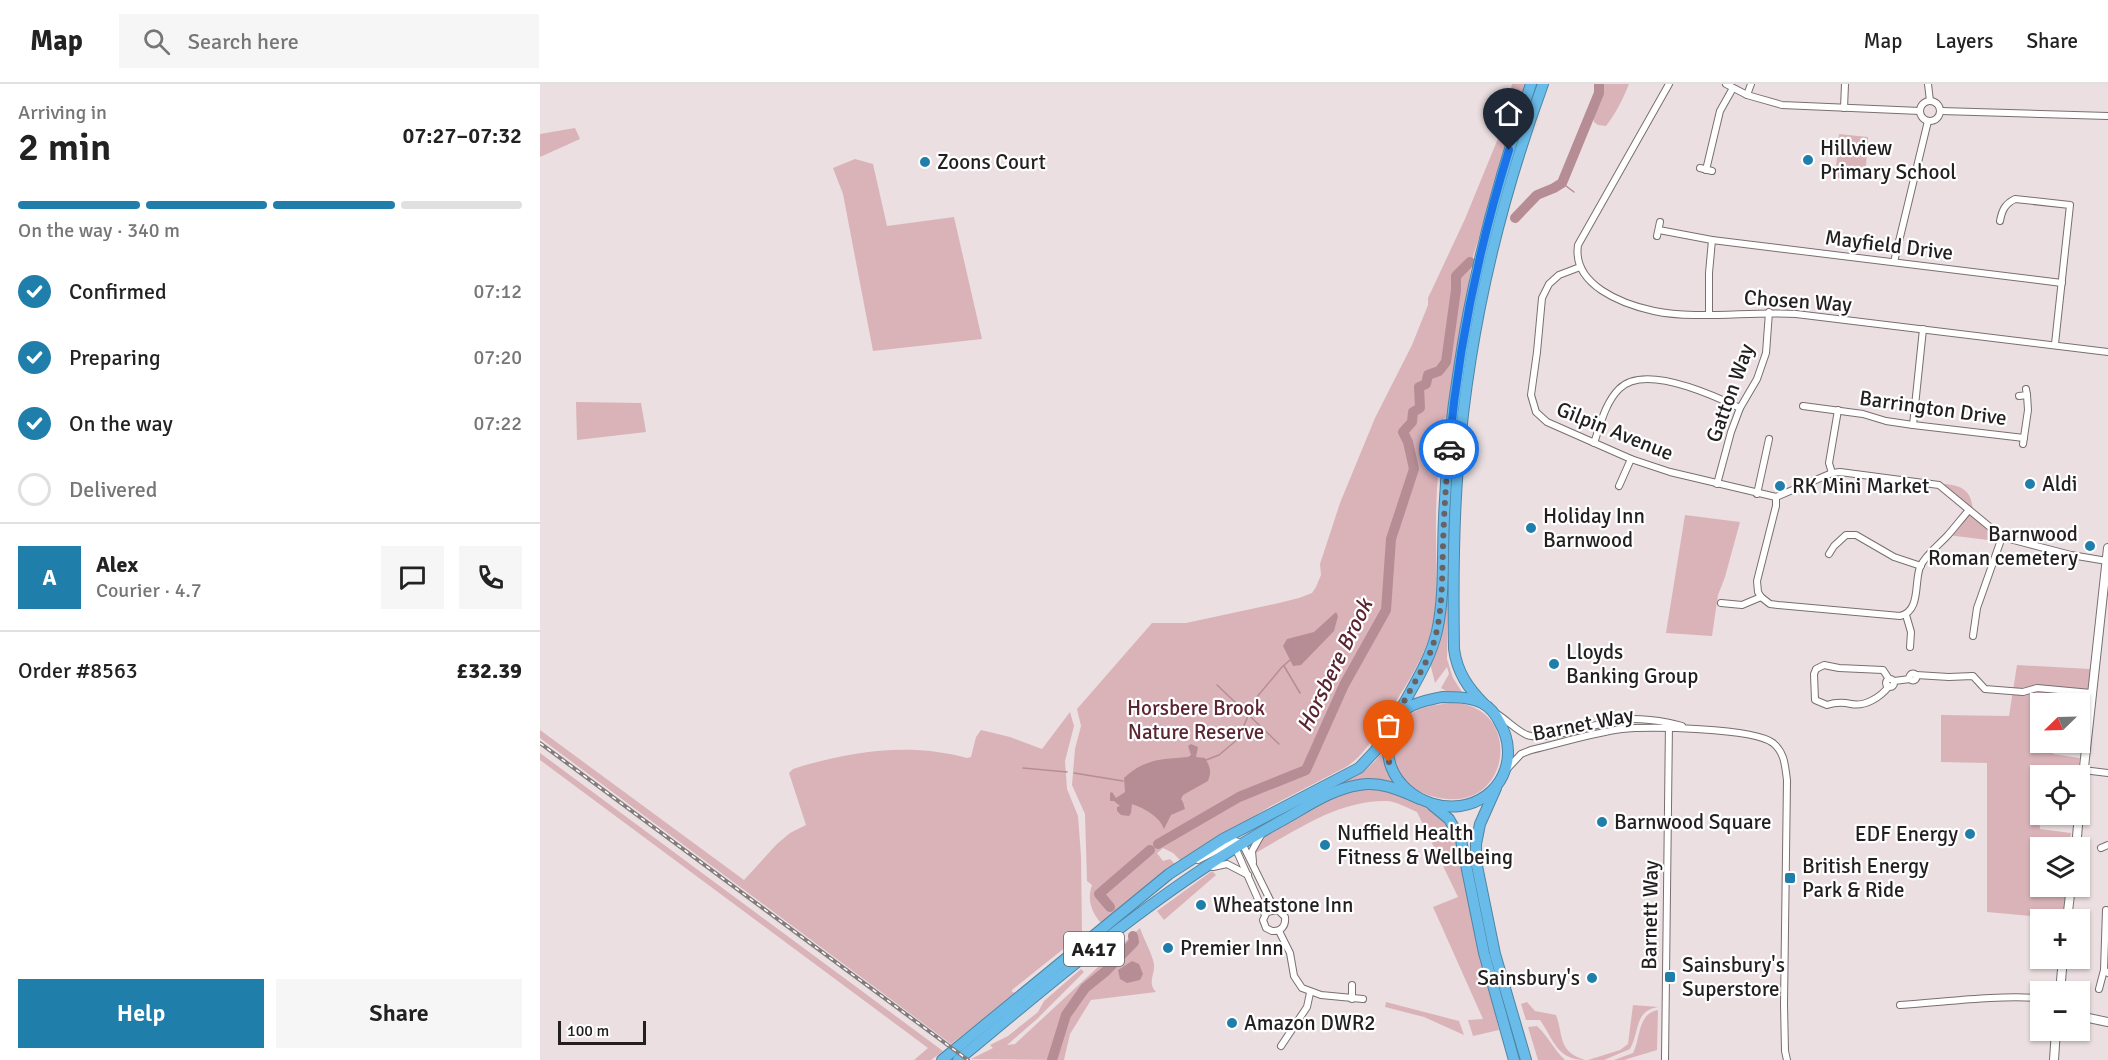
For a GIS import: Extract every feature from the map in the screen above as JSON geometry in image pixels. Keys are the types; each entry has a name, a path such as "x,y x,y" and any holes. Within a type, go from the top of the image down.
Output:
{"highway":[{"name":"A417","path":"958,1060 1124,925 1238,840 1359,768 1369,759 1394,723 1425,666 1437,632 1441,601 1448,457 1461,357 1484,241 1531,84"},
{"path":"1526,1060 1495,954 1476,861 1476,844 1480,824 1498,783 1506,772 1508,742 1501,724 1464,680 1456,662 1454,648 1454,519 1460,444 1470,367 1490,262 1520,150 1543,84"},
{"path":"1484,704 1467,698 1442,697 1425,700 1409,707 1394,723 1388,748 1392,769 1404,788 1423,800 1443,806 1469,804 1482,797 1498,783"},
{"name":"A417","path":"942,1060 1175,870 1238,840 1265,830 1326,796 1353,786 1370,784 1383,785 1423,800 1449,819 1455,827 1461,840 1484,953 1514,1060"}],"street":[{"path":"1580,267 1578,245 1606,193 1612,176 1669,84"},
{"path":"1747,95 1751,84"},
{"path":"1844,108 1845,84"},
{"path":"1928,84 1929,101"},
{"path":"1706,170 1720,111 1729,86 1747,95 1782,105 1920,111"},
{"path":"1929,101 1937,104 1941,111 1937,119 1928,121 1923,118 1920,111 1924,103 1929,101"},
{"path":"1941,111 2108,116"},
{"path":"1894,262 1928,121"},
{"path":"2000,221 1999,211 2018,198 2070,205 2055,344"},
{"name":"Mayfield Drive","path":"1658,229 1712,240 2062,283"},
{"path":"1709,314 1708,273 1712,240"},
{"name":"Chosen Way","path":"1580,267 1587,279 1602,290 1654,311 1709,314 1769,312 2108,352"},
{"name":"Gilpin Avenue","path":"1580,267 1559,275 1549,284 1542,298 1531,395 1536,412 1542,419 1630,459 1670,472 1776,497"},
{"name":"Gatton Way","path":"1717,484 1731,432 1740,408 1757,379 1766,353 1769,312"},
{"path":"1913,425 1923,329"},
{"path":"1594,443 1606,410 1620,388 1639,380 1679,384 1716,396 1740,408"},
{"name":"Barrington Drive","path":"1803,406 2024,441 2028,410 2024,394"},
{"name":"Barrington Drive","path":"1832,473 1829,463 1838,410"},
{"path":"1757,494 1769,439"},
{"path":"1619,486 1630,459"},
{"path":"1969,510 1921,566 1916,597 1906,615 1770,604 1758,592 1757,580 1776,506 1776,497 1832,473 1840,472 1939,485 2002,537 2071,555 2107,561"},
{"path":"1829,554 1833,546 1846,535 1856,535 1894,557 1921,566"},
{"path":"1973,636 1977,608 2002,537"},
{"path":"2084,765 2091,693 2106,592 2108,548"},
{"path":"1721,603 1742,605 1761,597"},
{"path":"1906,615 1911,632 1910,647"},
{"path":"1891,682 1883,669 1839,668 1824,665 1816,669 1814,674 1815,700 1827,705 1835,702 1852,705 1867,703 1885,692 1891,682 1913,677 1973,676 1985,689 2024,692 2037,688 2091,693"},
{"name":"Barnet Way","path":"1493,712 1527,735 1535,737 1621,719 1764,738 1780,750 1785,759 1787,780 1785,1004 1787,1060"},
{"name":"Barnet Way","path":"1506,772 1521,754 1531,750 1620,729 1669,726"},
{"name":"Barnett Way","path":"1665,1060 1669,726"},
{"path":"2090,771 2108,773"},
{"path":"1253,864 1252,851 1265,830"},
{"path":"1238,840 1253,864 1272,904 1283,914 1286,921 1279,931 1272,931 1264,924 1265,915 1248,875 1238,840"},
{"path":"1178,884 1220,864 1232,865 1248,875"},
{"path":"1265,915 1270,910 1278,910"},
{"path":"2098,989 2106,972 2106,910"},
{"path":"1279,931 1290,952 1295,980 1302,988 1310,993 1363,999"},
{"path":"1352,985 1352,999"},
{"path":"1281,1046 1307,1007 1310,993"},
{"path":"1902,1008 1910,1005 1982,998 2030,998"},
{"path":"2090,1018 2108,1022"},
{"path":"2054,1060 2055,1041"}],"green space":[{"name":"Horsbere Brook Nature Reserve","path":"1512,84 1526,84 1472,260 1451,414 1442,420 1436,507 1435,609 1429,638 1421,658 1375,736 1353,762 1271,806 1181,861 1173,853 1163,848 1157,853 1163,861 1170,859 1175,864 1102,923 1091,905 1092,885 1087,881 1085,814 1072,785 1075,749 1081,726 1077,709 1152,623 1186,623 1279,603 1312,593 1321,575 1320,564 1340,503 1375,418 1412,345 1428,305 1428,298 1465,219 1499,136"},
{"path":"1536,84 1539,84 1507,182 1452,479 1447,659 1453,678 1464,695 1451,694 1441,688 1449,674 1447,667 1435,683 1430,663 1458,401 1502,189"},
{"path":"1604,84 1629,84 1606,126 1594,122 1593,116"},
{"path":"575,128 580,139 540,157 540,134"},
{"path":"1839,134 1868,137 1865,180 1835,178"},
{"path":"855,159 873,164 887,226 954,217 982,339 873,351 843,194 833,168"},
{"path":"576,402 641,403 646,432 577,440"},
{"path":"1946,484 1963,489 1969,495 1973,512 2002,537 1988,540 1947,535 1970,509 1939,485"},
{"path":"1685,515 1740,522 1718,595 1712,636 1666,633"},
{"path":"2017,665 2090,669 2088,693 2030,693 2030,753 2053,753 2080,758 2079,765 2030,765 2030,825 2040,825 2040,829 2071,833 2070,837 2030,837 2030,897 2065,897 2064,909 2030,909 2030,916 1987,912 1987,763 1941,762 1941,715 2009,716"},
{"path":"1451,703 1474,707 1490,719 1498,735 1500,754 1496,772 1485,787 1469,797 1447,799 1426,794 1409,784 1397,768 1393,748 1397,731 1408,716 1423,708"},
{"path":"1070,712 1074,726 1065,761 1067,789 1078,816 1082,934 1012,990 1017,993 951,1044 540,738 540,730 744,880 777,844 790,833 806,825 789,773 793,769 836,757 880,751 924,750 967,758 971,757 976,737 981,730 1010,737 1042,749"},
{"path":"1383,750 1387,771 1395,784 1320,792 1347,781 1363,771"},
{"path":"540,753 943,1051 931,1060 914,1060 928,1048 540,760"},
{"path":"1380,787 1433,811 1446,822 1456,838 1499,1030 1473,1036 1468,1020 1483,1019 1433,907 1458,897 1417,812 1387,801 1351,806 1317,818 1254,854 1260,840 1299,815 1347,791"},
{"path":"1212,871 1216,875 1164,920 1157,911"},
{"path":"1140,928 1154,964 1152,985 1156,992 1091,1000 1070,1034 1064,1060 971,1059 993,1048 990,1045 1008,1036 1038,1012 1044,1001 1081,969 1084,972 1007,1045 1015,1044"},
{"path":"1386,1002 1459,1021 1464,1035 1424,1017 1385,1007"},
{"path":"1527,1002 1535,1011 1556,1015 1566,1047 1570,1052 1585,1060 1568,1057 1562,1053 1540,1020 1526,1020 1521,1004"},
{"path":"1633,1005 1658,1007 1650,1009 1641,1017 1630,1049 1604,1060 1588,1060 1620,1050 1628,1044"},
{"path":"1658,1010 1657,1050 1624,1060 1614,1060 1633,1053 1643,1021 1651,1012"},
{"path":"1537,1026 1565,1060 1538,1060 1528,1027"}],"shaded area":[{"path":"1336,612 1338,616 1334,631 1301,665 1293,666 1283,646 1287,639 1314,632"},
{"path":"1191,744 1198,747 1196,757 1205,758 1207,761 1210,769 1209,778 1208,781 1183,795 1181,799 1185,809 1171,815 1164,829 1152,814 1132,804 1129,816 1121,815 1117,811 1117,807 1120,806 1110,801 1110,793 1112,792 1116,798 1125,792 1124,778 1146,764 1188,757 1191,755 1188,746"},
{"path":"1132,961 1139,964 1143,974 1140,980 1127,983 1120,979 1118,970"}],"waterway":[{"name":"Horsbere Brook","path":"1515,218 1537,195 1562,183 1599,93 1599,84"},
{"path":"1562,183 1574,192"},
{"name":"Horsbere Brook","path":"1158,844 1239,797 1306,770 1344,685 1386,610 1391,539 1414,469 1408,442 1403,432 1412,422 1413,412 1420,408 1419,387 1426,384 1428,375 1439,371 1446,362 1456,276 1470,262"},
{"path":"1206,760 1219,755 1238,739 1256,698 1290,660"},
{"path":"1284,666 1300,693"},
{"path":"1217,685 1279,744"},
{"path":"1023,768 1067,772"},
{"path":"1074,773 1123,781"},
{"name":"Horsbere Brook","path":"1110,907 1099,894 1150,850"},
{"name":"Horsbere Brook","path":"1052,1060 1066,1015 1085,988 1106,971 1134,942 1133,936"}],"railway":[{"path":"540,743 968,1060"}],"way so far":[{"path":"1389,762 1388,748 1393,724 1425,666 1437,632 1441,601 1449,449"}],"place":[{"name":"Hillview Primary School","path":"1808,160"},
{"name":"Zoons Court","path":"925,162"},
{"name":"Aldi","path":"2030,484"},
{"name":"RK Mini Market","path":"1780,486"},
{"name":"Holiday Inn Barnwood","path":"1531,528"},
{"name":"Barnwood Roman cemetery","path":"2090,546"},
{"name":"Lloyds Banking Group","path":"1554,664"},
{"name":"Barnwood Square","path":"1602,822"},
{"name":"EDF Energy","path":"1970,834"},
{"name":"Nuffield Health Fitness & Wellbeing","path":"1325,845"},
{"name":"British Energy Park & Ride","path":"1790,878"},
{"name":"Wheatstone Inn","path":"1201,905"},
{"name":"Premier Inn","path":"1168,948"},
{"name":"Sainsbury's Superstore","path":"1670,977"},
{"name":"Sainsbury's","path":"1592,978"},
{"name":"Amazon DWR2","path":"1232,1023"}],"route":[{"path":"1449,449 1465,334 1484,241 1509,150"}]}
